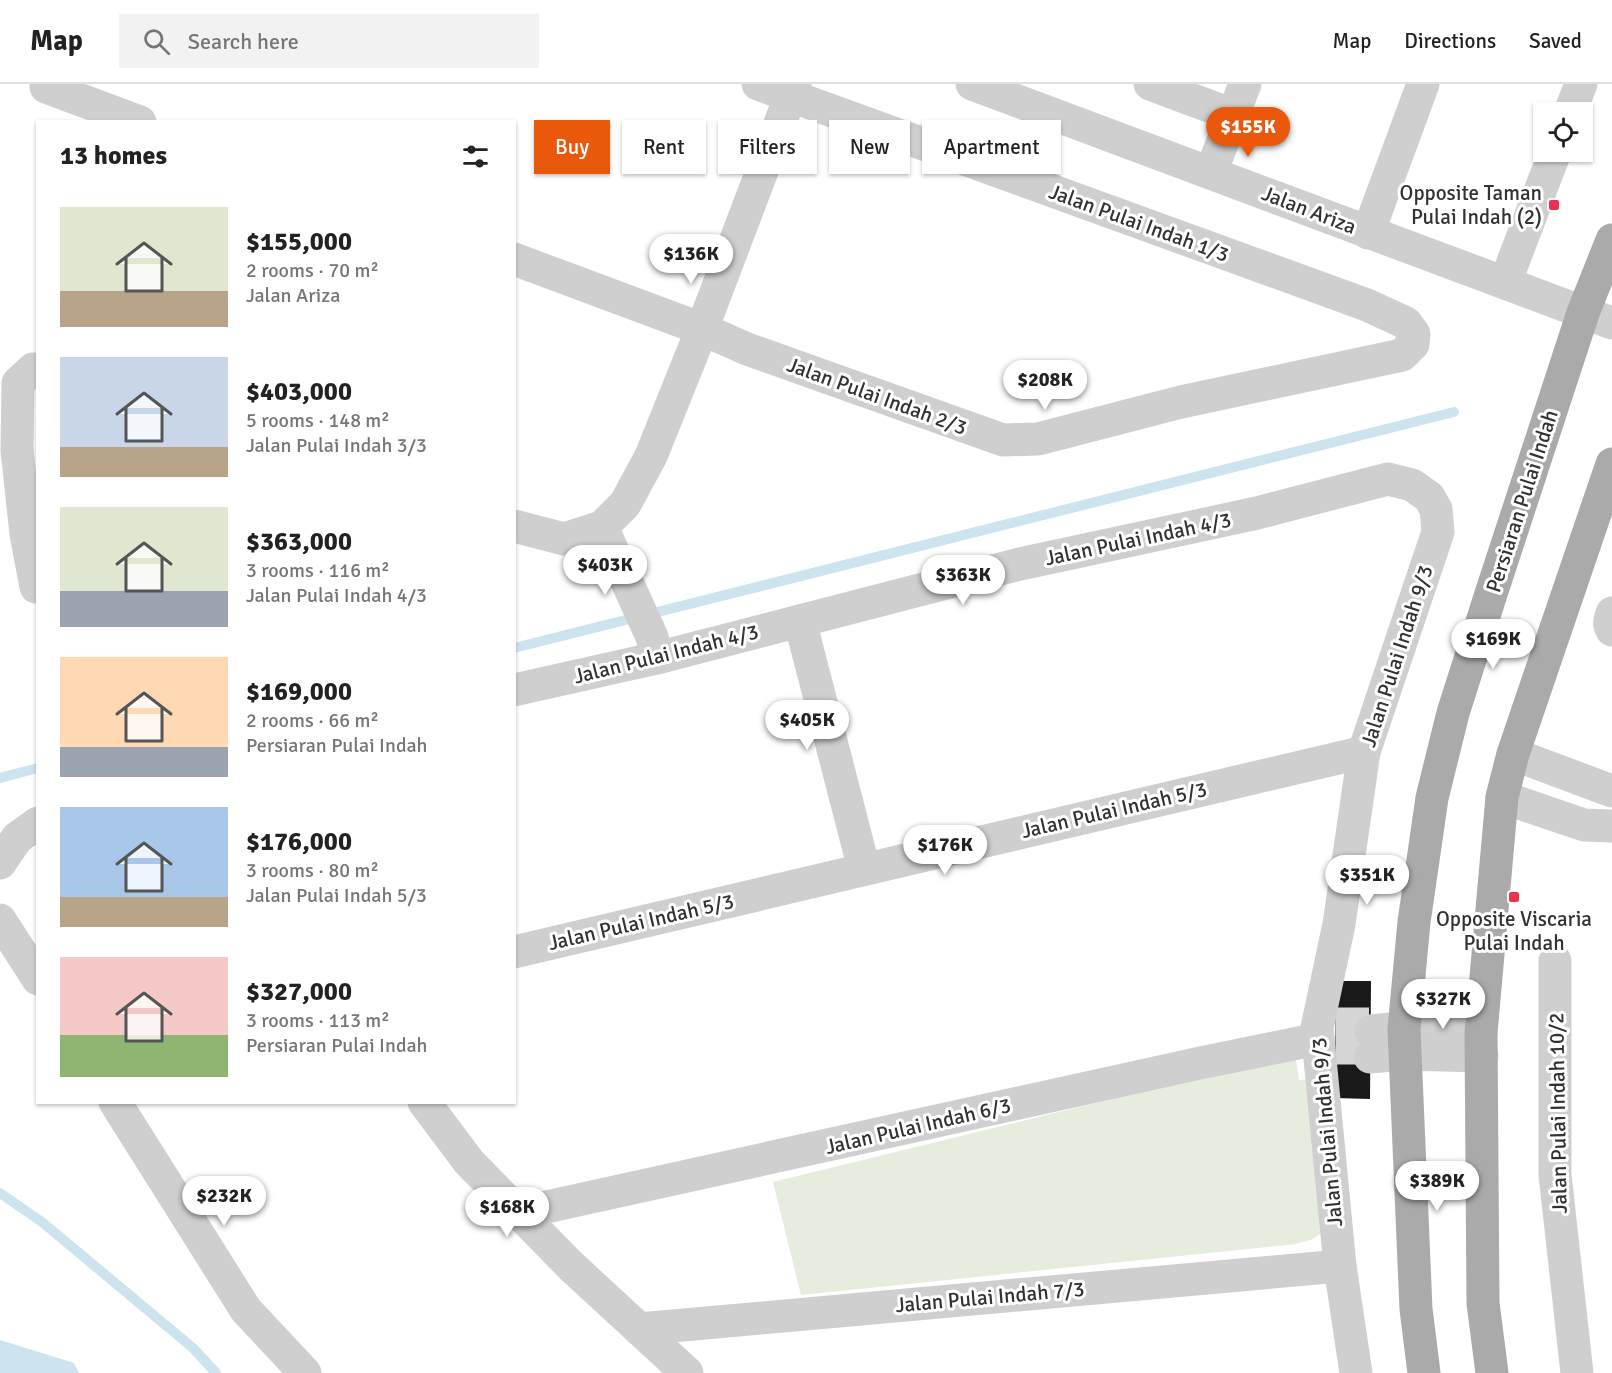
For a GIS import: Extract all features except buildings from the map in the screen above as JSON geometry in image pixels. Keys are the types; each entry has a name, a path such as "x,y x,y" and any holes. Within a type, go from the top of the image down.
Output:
{"main road":[{"name":"Persiaran Pulai Indah","path":"1424,1373 1385,1041 1414,922 1432,798 1453,713 1598,318 1612,240"},
{"path":"1492,1373 1483,1303 1482,1044 1502,797 1513,754 1612,464"}],"street":[{"name":"Jalan Pulai Indah 1/3","path":"758,84 793,90 1367,305 1406,323 1414,334"},
{"name":"Jalan Ariza","path":"972,84 1598,318"},
{"path":"1150,84 1233,115"},
{"path":"1211,172 1245,84"},
{"path":"1368,232 1423,84"},
{"path":"1574,102 1581,84"},
{"path":"46,87 135,120"},
{"path":"516,527 564,539 602,526 625,504 651,456 793,90"},
{"path":"1505,283 1551,162"},
{"name":"Jalan Pulai Indah 2/3","path":"516,260 702,329 747,349 1003,440 1038,439 1180,402 1402,355 1413,344 1414,334"},
{"path":"36,369 33,369 18,383 17,450 26,534 36,586"},
{"name":"Jalan Pulai Indah 4/3","path":"516,689 656,653 800,621 1020,564 1257,513 1388,479 1412,485"},
{"name":"Jalan Pulai Indah 9/3","path":"1356,1373 1340,1266 1328,1039 1339,924 1364,752 1438,532 1436,509 1429,497 1412,485"},
{"path":"602,526 652,637 656,653"},
{"path":"1612,613 1610,619 1612,630"},
{"path":"800,621 864,869"},
{"name":"Jalan Pulai Indah 5/3","path":"516,952 1364,752"},
{"path":"1513,754 1612,791"},
{"path":"1502,797 1584,825 1612,826"},
{"path":"0,863 17,838 36,824"},
{"path":"0,920 36,976"},
{"name":"Jalan Pulai Indah 10/2","path":"1555,961 1555,1175 1577,1373"},
{"name":"Jalan Pulai Indah 6/3","path":"519,1213 1177,1068 1328,1039"},
{"path":"1385,1041 1482,1044"},
{"path":"117,1104 246,1311 305,1373"},
{"path":"426,1104 469,1162 571,1266 687,1373"},
{"name":"Jalan Pulai Indah 7/3","path":"639,1329 1340,1266"}],"shaded area":[{"path":"1295,1054 1299,1080 1312,1079 1325,1230 1313,1239 1296,1244 801,1295 773,1182"}],"water":[{"path":"0,1340 74,1363 79,1373 0,1373"}],"waterway":[{"path":"516,647 1454,412"},
{"path":"0,778 36,769"},
{"path":"0,1193 42,1222 193,1348 216,1373"}],"tunnel":[{"path":"1336,1024 1371,1024"},
{"path":"1336,1048 1371,1048"}],"place":[{"name":"Opposite Taman Pulai Indah (2)","path":"1554,205"},
{"name":"Opposite Viscaria Pulai Indah","path":"1514,897"}]}
